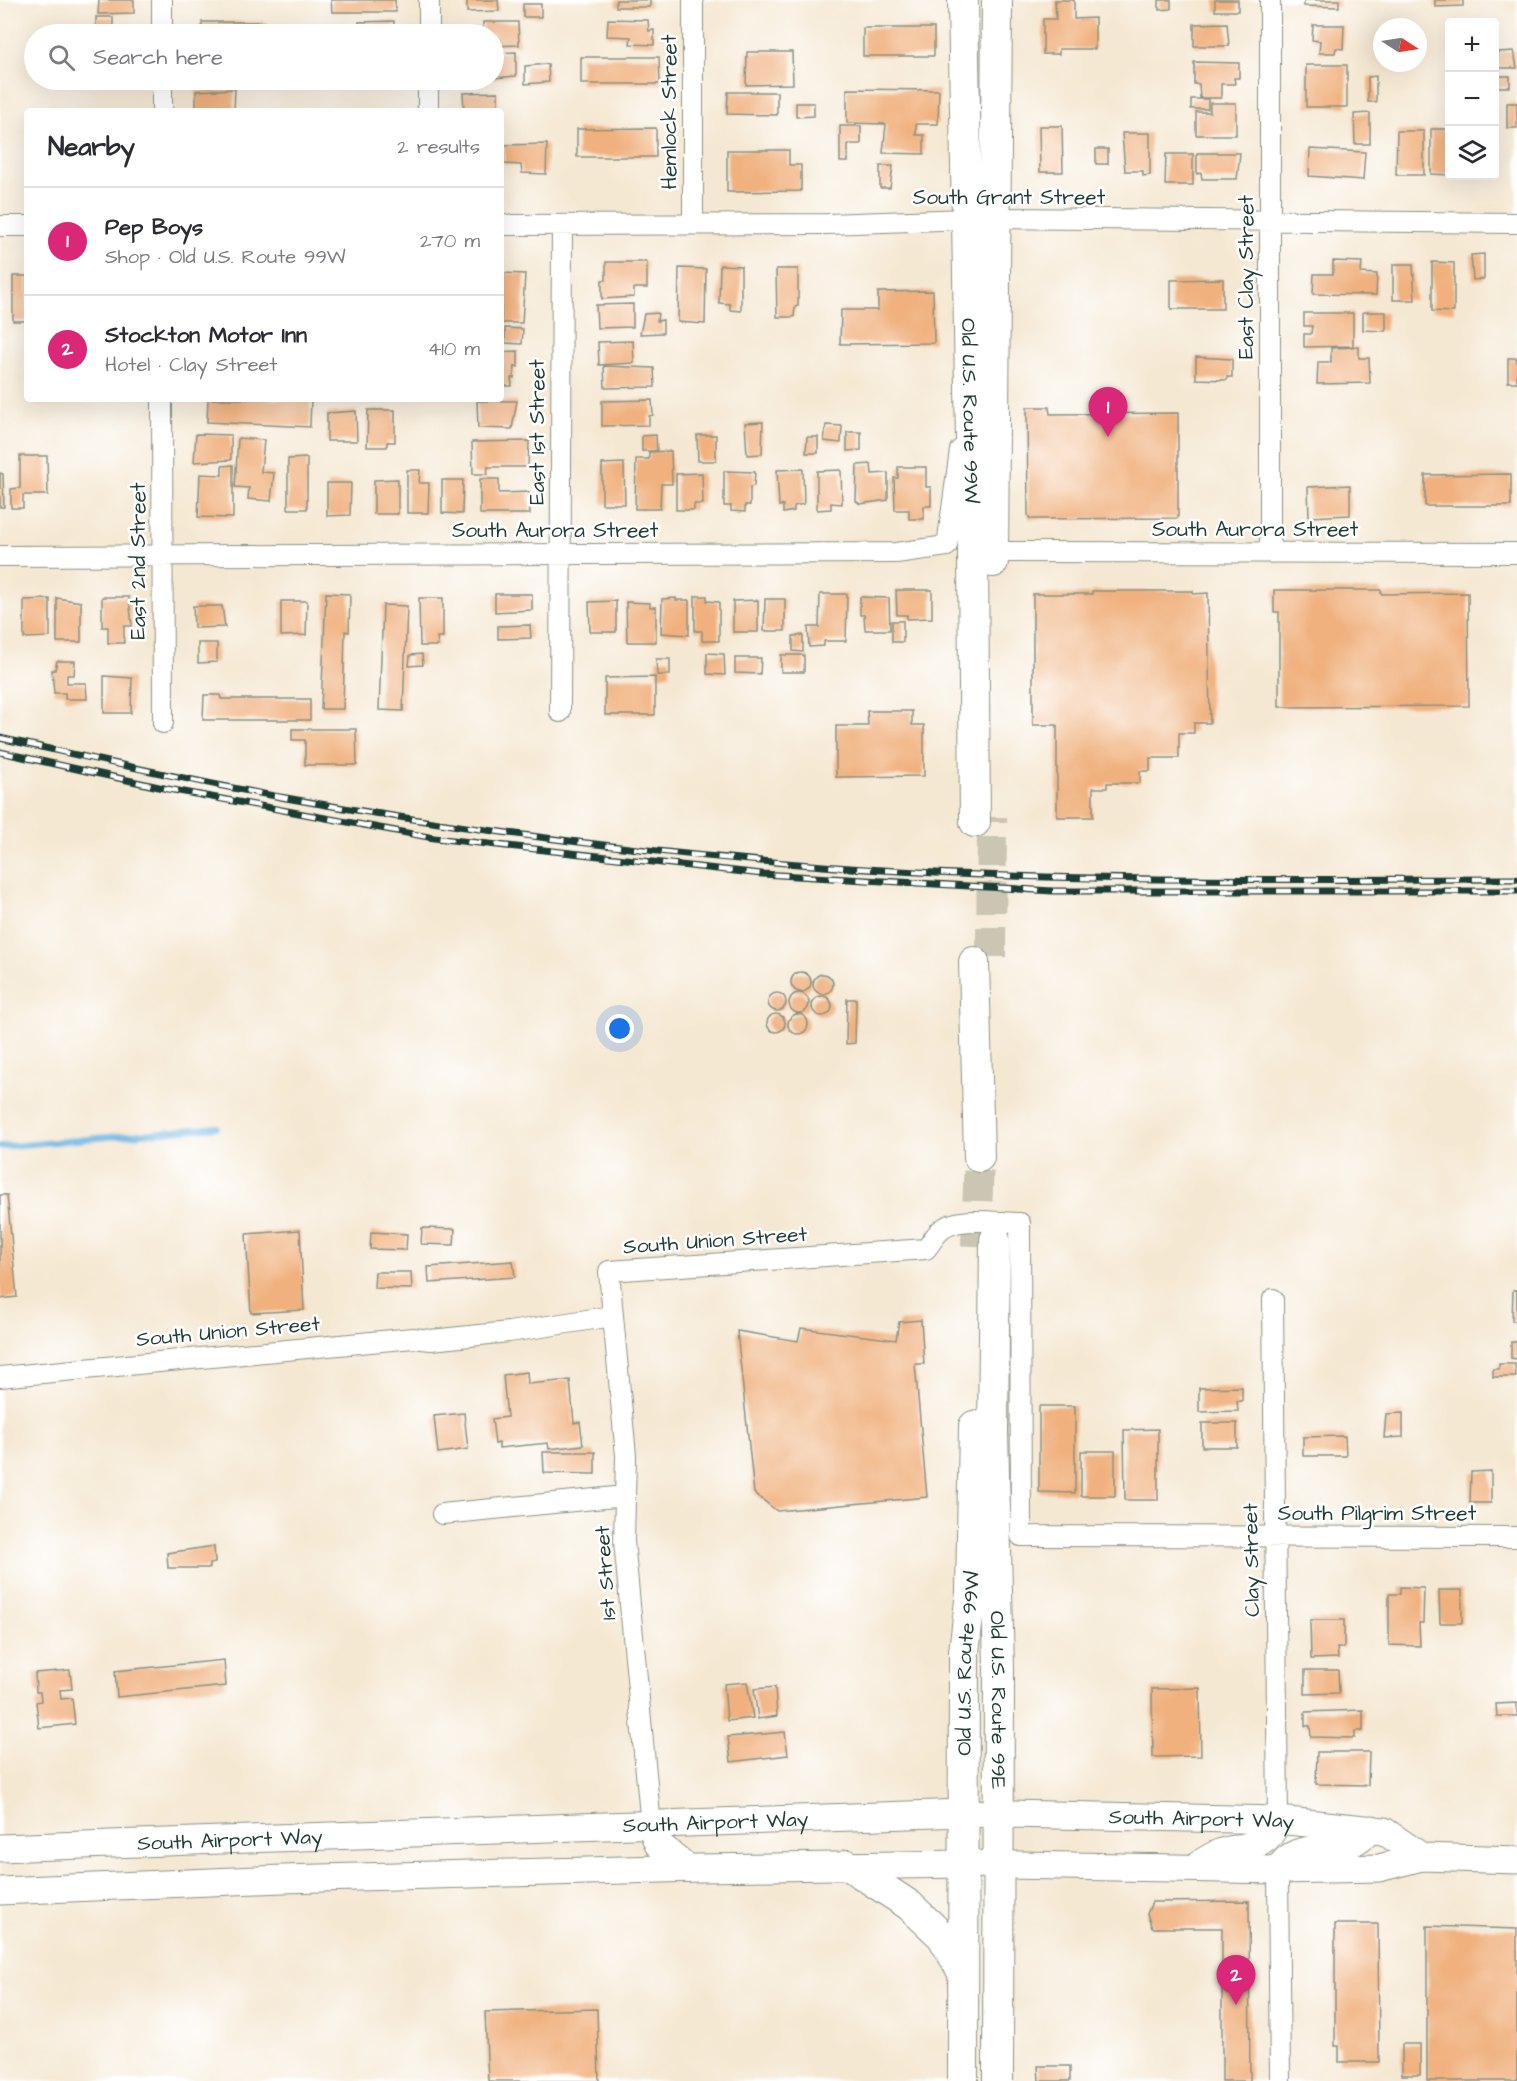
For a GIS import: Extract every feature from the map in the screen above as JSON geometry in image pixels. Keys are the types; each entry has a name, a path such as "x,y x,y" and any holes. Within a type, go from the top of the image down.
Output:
{"main road":[{"name":"Old U.S. Route 99W","path":"963,0 969,386 984,820 993,552 997,0"},
{"path":"982,960 988,1155"},
{"name":"Old U.S. Route 99W","path":"963,2081 964,1652 971,1592 986,1243 995,1283"},
{"name":"Old U.S. Route 99E","path":"995,1283 993,1432 999,1815 998,2081"},
{"name":"South Airport Way","path":"0,1848 963,1814 1278,1820 1384,1831 1422,1857"},
{"path":"1191,1868 1218,1853 1256,1845 1272,1834 1278,1820"},
{"path":"651,1826 658,1844 688,1868"},
{"path":"1278,1870 1290,1856 1306,1850 1351,1843 1372,1829"},
{"name":"South Airport Way","path":"0,1891 273,1879 688,1868 999,1864 1278,1870 1379,1868 1422,1857 1517,1860"},
{"path":"848,1865 908,1904 942,1936 964,1973"}],"street":[{"path":"162,0 162,24"},
{"path":"429,0 429,24"},
{"name":"Hemlock Street","path":"693,0 693,224"},
{"name":"East Clay Street","path":"1270,0 1270,553"},
{"path":"162,90 162,108"},
{"path":"428,90 428,108"},
{"name":"South Grant Street","path":"504,225 827,224 965,219 1517,223"},
{"name":"East 1st Street","path":"560,712 562,225"},
{"path":"0,226 24,226"},
{"name":"South Aurora Street","path":"0,556 896,553 947,546 969,386"},
{"name":"East 2nd Street","path":"162,402 163,723"},
{"name":"South Aurora Street","path":"993,552 1517,553"},
{"name":"South Union Street","path":"0,1377 413,1338 431,1340 498,1334 614,1316 609,1271 926,1249 948,1225 964,1222 1020,1223 1021,1536"},
{"name":"Clay Street","path":"1273,1299 1278,1820"},
{"name":"1st Street","path":"614,1316 626,1456 624,1541 651,1826"},
{"path":"442,1514 625,1496"},
{"name":"South Pilgrim Street","path":"1021,1536 1517,1537"},
{"path":"1278,1870 1280,2081"}],"building":[{"path":"99,0 134,0 134,13 98,14"},
{"path":"331,0 395,0 396,12 332,12"},
{"path":"467,0 498,0 499,11 467,12"},
{"path":"616,0 650,0 650,7 616,7"},
{"path":"1055,0 1074,0 1074,19 1095,18 1095,49 1059,49 1059,54 1043,54 1043,19 1056,19"},
{"path":"1159,0 1171,0 1171,9 1159,10"},
{"path":"1215,0 1238,0 1238,11 1215,11"},
{"path":"1304,0 1339,0 1339,7 1304,6"},
{"path":"1435,0 1463,0 1463,6 1435,7"},
{"path":"523,4 541,4 541,17 523,17"},
{"path":"96,17 113,17 113,24 96,24"},
{"path":"608,19 648,20 649,31 654,30 654,45 630,44 631,37 607,36"},
{"path":"394,21 394,24 359,24 359,22"},
{"path":"202,22 265,22 265,24 202,24"},
{"path":"483,22 518,22 519,45 504,46 504,24 483,24"},
{"path":"1227,23 1229,46 1194,46 1194,24"},
{"path":"1313,25 1344,25 1343,49 1336,48 1335,53 1319,53 1320,41 1312,40"},
{"path":"863,28 934,28 934,56 863,56"},
{"path":"1514,51 1517,68 1499,68 1499,52"},
{"path":"516,52 516,76 504,77 504,53"},
{"path":"747,52 792,52 793,84 746,85"},
{"path":"581,57 659,57 660,84 581,84"},
{"path":"1194,62 1239,63 1239,78 1234,78 1235,84 1221,84 1221,98 1200,98 1199,84 1194,84"},
{"path":"548,64 549,82 525,84 525,66"},
{"path":"1306,65 1347,65 1347,107 1306,107"},
{"path":"1376,76 1376,102 1368,102 1368,77"},
{"path":"1499,76 1510,76 1510,87 1499,87"},
{"path":"847,89 939,90 938,124 916,124 916,135 924,135 924,154 883,153 886,124 847,123"},
{"path":"235,90 234,108 196,108 196,91"},
{"path":"498,92 498,108 464,108 463,93"},
{"path":"728,92 777,92 777,115 727,114"},
{"path":"1191,99 1208,99 1208,109 1191,109"},
{"path":"796,103 814,103 814,116 796,117"},
{"path":"1210,103 1236,103 1236,135 1196,135 1196,112 1210,112"},
{"path":"1507,103 1517,103 1517,128 1507,128"},
{"path":"1370,113 1370,144 1355,144 1354,114"},
{"path":"840,126 861,126 861,144 848,144 848,162 840,162"},
{"path":"1039,126 1062,126 1063,172 1040,172"},
{"path":"656,128 656,157 577,157 577,129"},
{"path":"1431,129 1445,129 1445,175 1431,174"},
{"path":"1397,131 1424,131 1424,175 1396,175"},
{"path":"1122,133 1150,133 1150,175 1143,176 1143,171 1125,171"},
{"path":"547,144 546,174 522,173 521,165 504,164 504,145"},
{"path":"1096,149 1108,149 1108,164 1096,164"},
{"path":"1310,149 1365,152 1363,180 1309,176"},
{"path":"727,150 789,150 789,165 801,165 801,191 727,192"},
{"path":"1197,153 1240,153 1237,179 1202,179 1201,173 1197,174"},
{"path":"1166,154 1193,154 1193,185 1165,185"},
{"path":"880,166 893,166 890,188 880,188"},
{"path":"1484,254 1484,279 1473,280 1471,255"},
{"path":"1333,261 1362,262 1361,273 1377,274 1376,295 1313,294 1314,274 1333,274"},
{"path":"606,262 647,262 647,288 634,288 634,297 602,299 602,280 606,280"},
{"path":"1432,262 1454,263 1454,312 1432,311"},
{"path":"1393,264 1413,264 1415,300 1393,300"},
{"path":"720,265 741,266 741,311 730,310 730,304 719,303"},
{"path":"679,268 706,269 705,324 678,322"},
{"path":"776,269 798,269 798,306 795,307 794,317 777,317"},
{"path":"504,273 525,274 522,323 504,323"},
{"path":"13,276 24,276 24,321 13,321"},
{"path":"1223,279 1223,309 1171,309 1171,280"},
{"path":"933,291 934,343 840,344 841,310 878,310 878,292"},
{"path":"633,304 633,327 597,328 596,305"},
{"path":"1363,312 1386,312 1386,331 1363,330"},
{"path":"658,313 657,321 663,320 663,333 640,334 644,314"},
{"path":"1304,313 1353,313 1353,346 1304,347 1304,334 1311,334 1312,326 1304,326"},
{"path":"505,328 523,329 522,344 505,343"},
{"path":"633,341 634,363 599,365 598,342"},
{"path":"1359,347 1359,358 1369,358 1370,383 1317,384 1318,362 1331,362 1331,348"},
{"path":"518,351 518,367 515,366 514,378 511,378 512,386 504,386 504,352"},
{"path":"1196,357 1232,359 1232,377 1227,377 1227,380 1196,379"},
{"path":"1508,358 1517,358 1517,382 1508,382"},
{"path":"604,366 654,368 655,387 605,388"},
{"path":"652,400 653,415 649,416 649,425 602,426 602,401"},
{"path":"517,401 512,429 478,428 477,402"},
{"path":"208,402 311,402 310,427 207,422"},
{"path":"1027,407 1049,407 1050,414 1178,413 1178,518 1030,519 1028,515"},
{"path":"368,410 395,410 395,442 387,442 387,447 367,447"},
{"path":"356,411 357,441 327,441 327,413"},
{"path":"763,422 762,454 747,455 745,423"},
{"path":"826,425 842,426 841,443 824,441"},
{"path":"847,432 861,432 861,450 847,451"},
{"path":"196,434 231,435 231,460 194,462"},
{"path":"656,435 657,451 642,451 642,436"},
{"path":"697,435 716,435 716,461 698,461"},
{"path":"807,437 818,437 818,453 806,453"},
{"path":"238,438 264,440 261,472 274,473 271,501 248,499 249,488 235,487"},
{"path":"529,441 528,467 488,467 487,474 473,474 472,442"},
{"path":"671,451 672,484 661,484 660,509 635,509 636,459 649,459 649,452"},
{"path":"20,456 47,456 48,495 23,495 23,508 11,508 11,489 20,488"},
{"path":"307,458 307,509 288,509 288,459"},
{"path":"624,463 625,504 602,504 602,464"},
{"path":"871,464 872,474 888,473 888,500 860,504 856,501 857,465"},
{"path":"233,465 233,518 198,517 200,474 222,475 222,466"},
{"path":"898,467 926,467 926,487 931,487 931,506 924,506 924,519 909,519 909,510 895,510 894,478 898,478"},
{"path":"803,469 804,504 794,506 794,511 783,513 783,505 779,506 777,470"},
{"path":"407,470 420,470 419,483 429,483 428,513 407,513"},
{"path":"841,470 842,504 831,503 831,509 817,510 817,471"},
{"path":"724,471 755,472 754,486 750,487 750,505 745,505 745,512 731,511 731,506 724,506"},
{"path":"0,473 3,474 4,507 0,507"},
{"path":"702,473 703,504 694,504 694,510 676,510 676,474"},
{"path":"1511,474 1511,506 1425,506 1425,475"},
{"path":"398,479 398,514 374,514 374,480"},
{"path":"480,479 499,479 499,493 529,492 530,514 480,514"},
{"path":"442,480 463,480 462,514 442,513"},
{"path":"327,483 351,483 350,515 327,516"},
{"path":"1350,485 1350,515 1309,517 1308,487"},
{"path":"896,590 932,590 932,618 907,619 907,615 897,615"},
{"path":"1274,590 1381,590 1381,594 1468,593 1469,706 1279,707 1279,612 1274,612"},
{"path":"1092,591 1208,593 1210,723 1194,723 1194,733 1179,733 1179,758 1150,758 1150,771 1140,771 1140,783 1107,783 1107,788 1093,788 1093,817 1057,817 1057,725 1033,725 1033,594 1092,594"},
{"path":"326,593 350,594 349,632 345,631 343,709 321,709"},
{"path":"495,594 532,594 532,610 495,612"},
{"path":"820,594 847,594 846,641 824,641 824,646 809,647 808,627 819,627"},
{"path":"695,596 707,596 707,601 719,602 719,641 702,641 702,631 695,631"},
{"path":"102,597 129,597 132,626 124,626 124,643 108,643 108,627 102,627"},
{"path":"860,597 889,598 890,630 865,630 864,615 860,615"},
{"path":"57,598 81,602 81,642 57,642"},
{"path":"419,598 443,598 443,637 437,637 438,646 420,646"},
{"path":"676,598 676,600 689,600 689,635 661,633 662,599"},
{"path":"50,599 50,637 24,638 24,600"},
{"path":"765,599 785,599 785,631 764,631"},
{"path":"758,600 758,632 733,632 733,601"},
{"path":"281,601 307,601 306,635 281,636"},
{"path":"616,601 616,632 590,632 589,602"},
{"path":"626,602 650,603 650,607 656,607 656,642 627,642"},
{"path":"383,605 407,606 403,711 379,710"},
{"path":"193,606 222,606 225,627 194,628"},
{"path":"892,621 903,621 903,642 892,642"},
{"path":"530,625 531,638 498,639 498,626"},
{"path":"803,635 803,652 793,651 793,636"},
{"path":"198,643 217,643 217,662 198,663"},
{"path":"707,653 724,654 725,675 707,674"},
{"path":"422,654 423,665 409,666 410,655"},
{"path":"781,655 804,655 804,672 781,672"},
{"path":"735,658 761,658 760,674 735,673"},
{"path":"656,659 670,659 670,675 657,675"},
{"path":"57,661 75,661 74,675 67,675 67,683 86,683 87,699 65,699 65,693 54,693 52,670 55,670"},
{"path":"104,676 132,678 131,713 104,713"},
{"path":"655,677 655,715 605,715 605,678"},
{"path":"204,695 220,695 221,699 310,699 310,720 203,720"},
{"path":"867,711 912,711 912,725 924,725 924,776 836,777 836,726 868,726"},
{"path":"292,729 356,729 357,765 305,765 305,740 292,740"},
{"path":"801,972 808,975 811,982 808,989 801,992 794,989 791,982 794,975"},
{"path":"823,974 830,977 833,984 830,991 823,994 816,991 813,984 816,977"},
{"path":"773,993 781,993 786,998 784,1009 773,1011 768,1006 768,998"},
{"path":"799,993 806,996 809,1003 806,1010 799,1013 792,1010 789,1003 792,996"},
{"path":"822,996 829,999 832,1006 829,1013 822,1016 815,1013 812,1006 815,999"},
{"path":"847,999 856,999 855,1043 846,1044"},
{"path":"772,1014 780,1014 785,1019 783,1030 772,1032 767,1027 767,1019"},
{"path":"798,1014 805,1017 808,1024 805,1031 798,1034 791,1031 788,1024 791,1017"},
{"path":"0,1195 7,1195 17,1297 0,1299"},
{"path":"422,1228 455,1229 454,1245 421,1244"},
{"path":"300,1230 304,1310 251,1313 246,1234"},
{"path":"371,1232 407,1234 406,1250 370,1249"},
{"path":"513,1261 515,1277 429,1283 428,1267"},
{"path":"375,1272 411,1272 412,1289 374,1288"},
{"path":"1513,1290 1517,1290 1517,1321 1512,1321"},
{"path":"921,1320 924,1364 915,1364 927,1497 777,1511 754,1493 737,1331 798,1341 801,1328 896,1340 899,1322"},
{"path":"1511,1342 1517,1342 1517,1359 1511,1358"},
{"path":"1499,1364 1515,1364 1516,1377 1493,1377 1493,1369 1499,1369"},
{"path":"527,1372 528,1384 570,1380 574,1423 580,1422 583,1445 549,1449 548,1443 499,1448 499,1443 495,1444 492,1419 507,1417 503,1375"},
{"path":"1242,1387 1242,1401 1237,1401 1238,1411 1199,1412 1199,1388"},
{"path":"1039,1406 1075,1406 1075,1493 1039,1492"},
{"path":"464,1413 468,1449 438,1453 434,1416"},
{"path":"1403,1413 1403,1437 1384,1438 1386,1414"},
{"path":"1202,1423 1237,1423 1237,1447 1202,1447"},
{"path":"1158,1429 1158,1500 1125,1500 1124,1430"},
{"path":"1345,1436 1346,1456 1303,1456 1303,1437"},
{"path":"1081,1451 1115,1451 1115,1496 1081,1496"},
{"path":"543,1452 595,1452 595,1474 544,1473"},
{"path":"1491,1471 1491,1503 1470,1503 1471,1472"},
{"path":"214,1546 215,1563 210,1564 210,1568 168,1568 167,1553"},
{"path":"1400,1587 1424,1588 1423,1623 1419,1623 1420,1646 1389,1645 1389,1594 1400,1594"},
{"path":"1439,1590 1462,1590 1462,1623 1440,1623"},
{"path":"1310,1620 1344,1620 1344,1648 1337,1648 1338,1658 1311,1659"},
{"path":"224,1660 226,1686 117,1697 115,1671"},
{"path":"70,1670 72,1689 60,1690 61,1699 72,1698 75,1724 39,1728 36,1702 41,1701 40,1692 36,1692 35,1673"},
{"path":"1305,1670 1338,1670 1339,1693 1305,1694"},
{"path":"747,1682 753,1718 727,1721 724,1684"},
{"path":"775,1687 777,1716 758,1719 754,1689"},
{"path":"1200,1688 1201,1756 1153,1757 1152,1689"},
{"path":"1517,1703 1517,1716 1497,1716 1496,1704"},
{"path":"1363,1710 1363,1731 1355,1731 1355,1738 1311,1737 1310,1726 1305,1726 1305,1712"},
{"path":"785,1732 788,1755 731,1762 728,1737"},
{"path":"1317,1752 1369,1752 1368,1785 1316,1784"},
{"path":"1249,1901 1250,2081 1222,2081 1222,1928 1152,1928 1147,1914 1152,1902"},
{"path":"1335,1924 1378,1924 1379,2062 1339,2062 1339,2046 1335,2046"},
{"path":"1427,1926 1517,1929 1517,2081 1427,2081"},
{"path":"597,2009 599,2081 488,2081 485,2012"},
{"path":"1402,2044 1420,2044 1420,2075 1402,2075"},
{"path":"1038,2066 1070,2066 1070,2081 1039,2081"}],"waterway":[{"path":"0,1147 217,1127"}],"tunnel":[{"path":"991,957 992,817"},
{"path":"976,1246 979,1157"}],"railway":[{"path":"0,738 143,770 351,809 548,838 745,860 899,871 1076,878 1517,879"},
{"path":"0,752 168,789 434,838 762,874 1053,891 1517,891"}],"place":[{"name":"Pep Boys","path":"1108,437"},
{"name":"Stockton Motor Inn","path":"1236,2005"}]}
